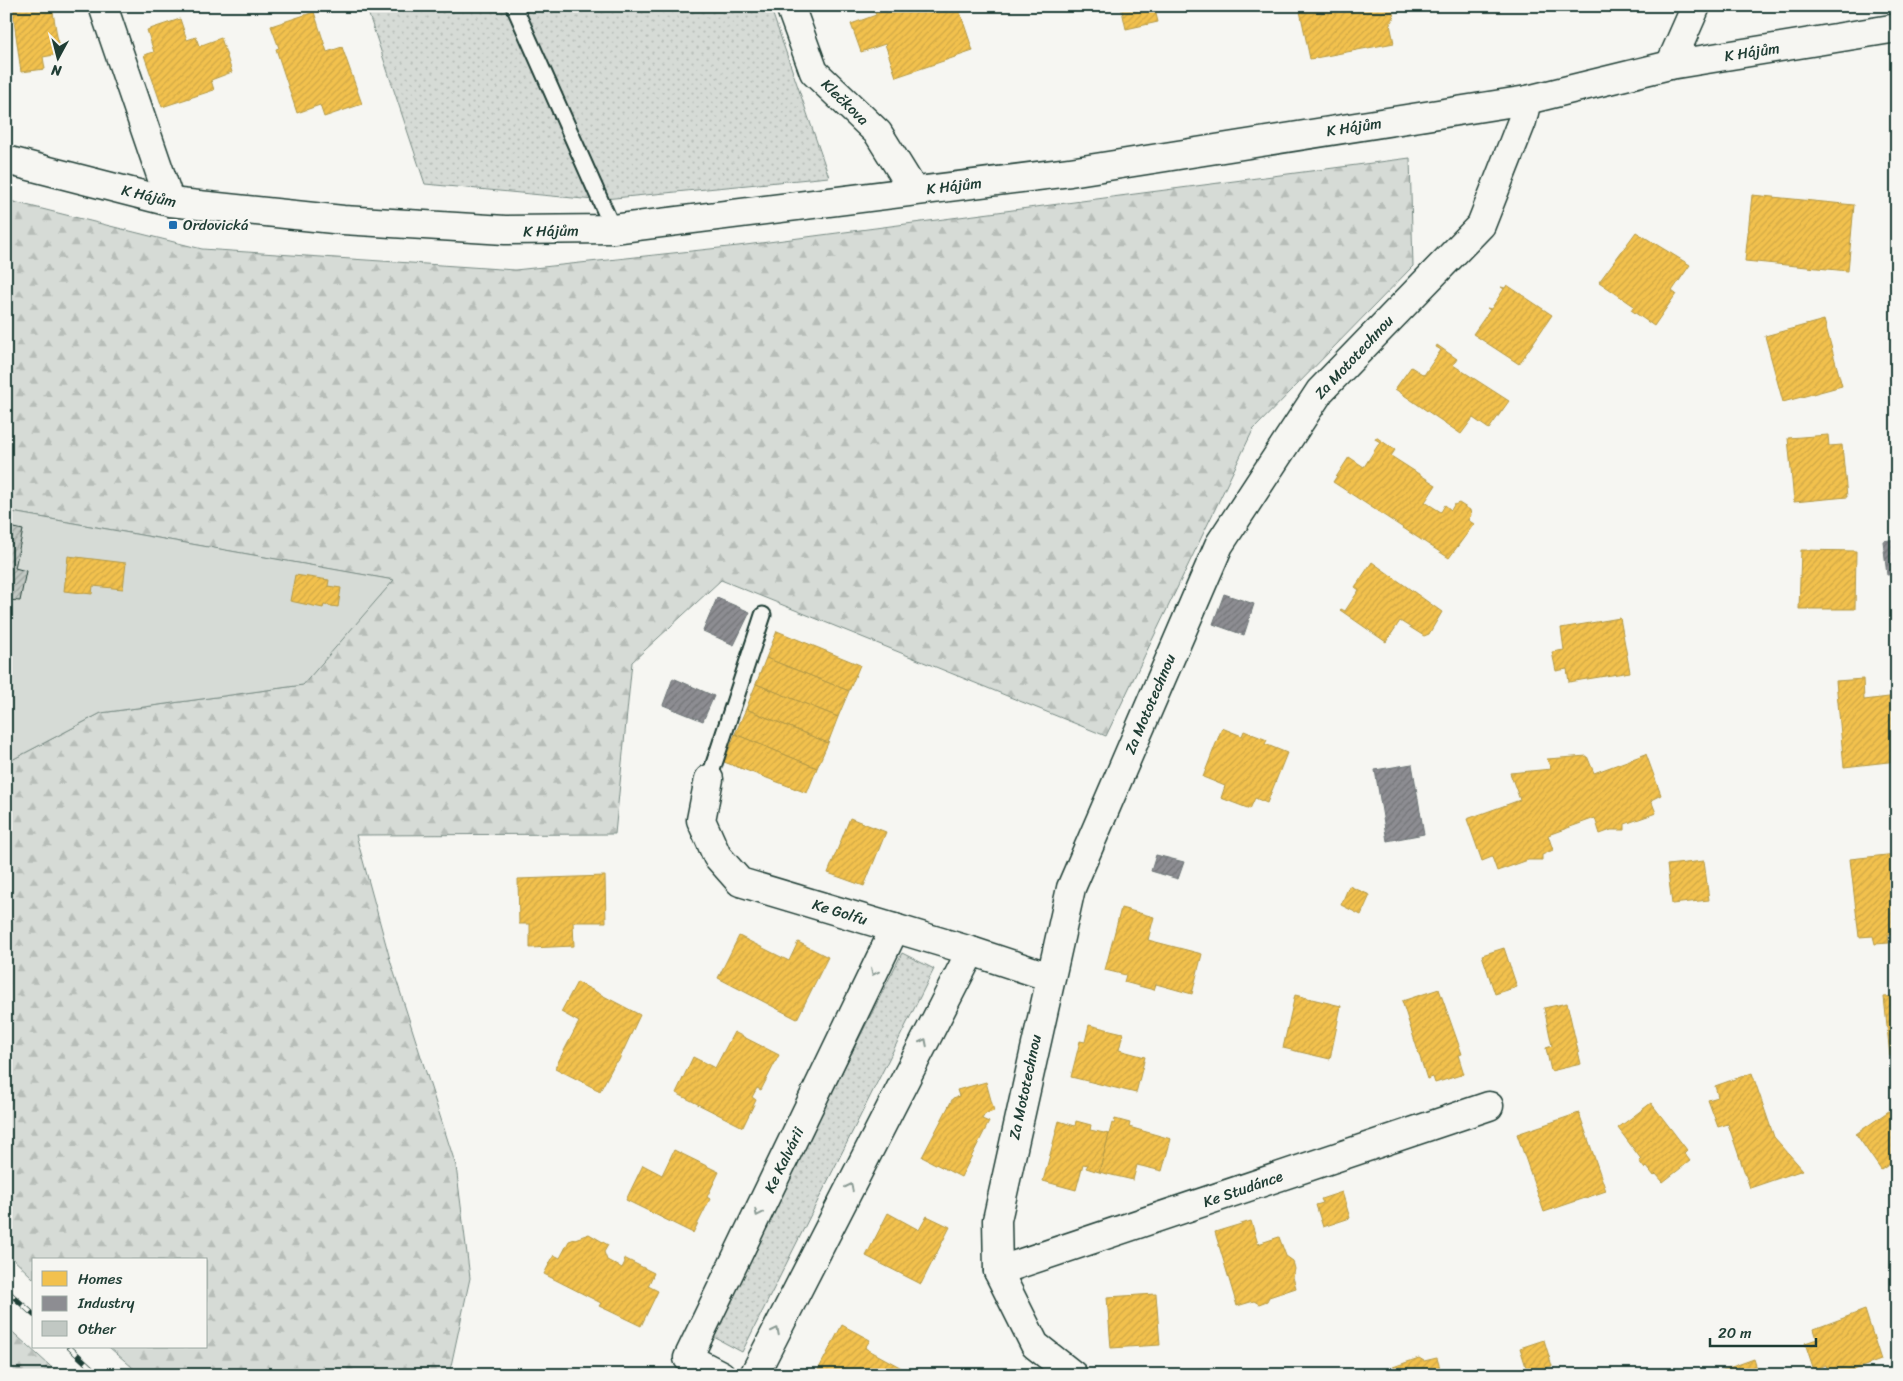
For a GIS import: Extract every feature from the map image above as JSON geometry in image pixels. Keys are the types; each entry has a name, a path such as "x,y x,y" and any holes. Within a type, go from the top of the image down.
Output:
{"street":[{"path":"103,6 170,202"},
{"name":"Klečkova","path":"790,6 814,72 878,133 914,191"},
{"path":"1670,65 1696,6"},
{"name":"K Hájům","path":"6,160 170,202 343,220 505,230 613,229 1070,172 1527,100 1670,65 1897,28"},
{"name":"Za Mototechnou","path":"1073,1375 1035,1345 998,1271 997,1220 1071,888 1219,544 1320,391 1481,225 1522,121 1527,100"},
{"name":"Ke Golfu","path":"709,780 701,820 717,856 740,882 971,951 1050,977"},
{"name":"Ke Kalvárii","path":"721,1375 688,1358 895,928"},
{"path":"754,1375 971,951"},
{"name":"Ke Studánce","path":"998,1271 1489,1106"}],"lane":[{"path":"514,6 613,229"},
{"path":"709,780 764,615"}],"green space":[{"path":"366,6 770,6 829,177 594,200 425,184"},
{"path":"1410,158 1413,266 1253,430 1106,736 721,580 632,662 615,834 356,835 391,963 456,1166 470,1278 449,1375 141,1375 110,1348 208,1348 208,1258 32,1258 32,1277 6,1252 6,763 101,713 302,685 393,580 6,511 6,200 202,249 515,270 738,246"},
{"path":"6,511 394,580 303,685 101,713 6,763"},
{"path":"902,953 934,969 742,1352 710,1335"},
{"path":"6,1326 60,1375 6,1375"}],"building: Homes":[{"path":"12,6 52,6 60,54 43,57 45,69 21,72"},
{"path":"872,6 958,6 973,51 896,77 885,44 861,52 851,24 876,15"},
{"path":"1121,6 1154,6 1158,22 1126,29"},
{"path":"1299,6 1391,6 1394,17 1390,24 1394,43 1310,59"},
{"path":"314,12 327,52 342,47 362,104 324,117 320,105 297,113 276,49 279,48 271,26"},
{"path":"180,19 187,40 196,37 199,46 221,38 232,72 211,80 214,90 162,107 144,55 154,52 147,30"},
{"path":"1752,195 1854,205 1848,271 1745,261"},
{"path":"1636,232 1690,265 1672,291 1676,294 1654,326 1631,310 1634,306 1599,282"},
{"path":"1507,285 1552,315 1519,364 1473,334 1490,310 1487,308 1491,309 1504,289 1501,287 1505,288"},
{"path":"1824,320 1842,386 1783,402 1765,336"},
{"path":"1437,345 1457,359 1453,365 1509,401 1489,429 1473,418 1461,434 1395,389 1411,367 1424,375 1441,350 1436,347"},
{"path":"1828,435 1829,446 1842,445 1847,497 1794,502 1788,438"},
{"path":"1376,437 1395,450 1391,456 1436,485 1425,502 1441,512 1445,505 1451,510 1454,505 1459,503 1470,510 1471,515 1468,520 1474,524 1449,558 1333,482 1349,457 1364,467 1380,442 1375,439"},
{"path":"1801,550 1856,551 1855,609 1799,609"},
{"path":"68,556 126,563 123,589 93,586 92,594 64,591"},
{"path":"1372,562 1442,612 1429,634 1424,636 1400,621 1386,642 1340,610 1345,611 1359,590 1355,587"},
{"path":"295,575 329,580 328,586 341,588 338,607 324,605 323,608 290,601"},
{"path":"1620,618 1630,672 1569,682 1567,669 1556,671 1552,652 1564,650 1561,628"},
{"path":"777,631 860,665 849,691 766,658"},
{"path":"766,658 849,691 838,717 756,684"},
{"path":"1863,679 1864,700 1897,696 1897,761 1844,767 1836,681"},
{"path":"756,684 838,717 828,743 746,709"},
{"path":"746,709 828,743 817,768 735,734"},
{"path":"1222,728 1242,736 1244,731 1267,740 1265,744 1287,753 1267,803 1255,798 1250,809 1221,798 1225,786 1203,777"},
{"path":"735,734 817,768 807,793 724,762"},
{"path":"1646,754 1661,795 1651,800 1656,813 1625,824 1625,830 1611,830 1600,834 1595,818 1548,835 1553,850 1542,855 1542,860 1528,860 1497,871 1492,857 1482,861 1467,819 1520,800 1510,773 1551,769 1547,759 1587,756 1594,773"},
{"path":"850,818 886,832 864,886 828,873"},
{"path":"1896,854 1897,933 1888,934 1889,943 1875,944 1873,936 1859,937 1850,859"},
{"path":"1704,861 1709,900 1672,904 1667,865"},
{"path":"605,876 606,922 573,922 574,946 530,948 530,924 519,924 518,879"},
{"path":"1349,886 1370,895 1361,915 1341,905"},
{"path":"1121,908 1154,917 1148,940 1202,954 1192,994 1156,984 1154,990 1124,982 1126,975 1105,970"},
{"path":"739,936 789,961 798,942 828,957 797,1019 718,978"},
{"path":"1504,948 1517,987 1495,994 1482,955"},
{"path":"577,982 640,1015 618,1062 616,1061 600,1091 555,1068 579,1022 561,1012"},
{"path":"1439,989 1462,1054 1458,1055 1464,1074 1435,1083 1433,1077 1427,1079 1402,1001"},
{"path":"1295,995 1341,1006 1330,1059 1283,1048"},
{"path":"1897,996 1897,1055 1890,1056 1884,997"},
{"path":"1567,1003 1581,1064 1551,1071 1546,1048 1552,1046 1544,1008"},
{"path":"1089,1025 1123,1033 1119,1050 1145,1057 1136,1093 1071,1077 1080,1041 1085,1042"},
{"path":"734,1032 779,1055 761,1090 757,1088 752,1097 756,1100 743,1127 676,1093 693,1057 715,1068"},
{"path":"1752,1073 1774,1137 1803,1170 1750,1188 1728,1124 1718,1127 1708,1100 1718,1097 1715,1086"},
{"path":"986,1082 994,1111 985,1114 982,1119 989,1122 961,1177 922,1157 953,1098 959,1096 957,1090"},
{"path":"1651,1103 1687,1150 1684,1153 1690,1161 1663,1182 1656,1174 1654,1176 1647,1167 1645,1169 1639,1161 1641,1159 1618,1128"},
{"path":"1896,1106 1897,1159 1881,1170 1856,1134"},
{"path":"1579,1113 1606,1191 1544,1212 1517,1134"},
{"path":"1115,1119 1130,1123 1129,1127 1171,1139 1162,1171 1137,1165 1133,1180 1099,1172 1112,1123 1114,1124"},
{"path":"1059,1121 1075,1126 1076,1121 1091,1125 1090,1130 1109,1134 1099,1172 1086,1168 1088,1165 1083,1164 1076,1190 1043,1181"},
{"path":"674,1150 719,1172 707,1197 710,1199 693,1233 626,1200 643,1165 662,1175"},
{"path":"1342,1192 1350,1218 1323,1227 1316,1205 1323,1203 1321,1199"},
{"path":"888,1213 919,1230 927,1216 950,1227 921,1284 866,1256"},
{"path":"1251,1221 1258,1244 1279,1237 1286,1256 1293,1261 1295,1269 1293,1277 1296,1288 1269,1297 1267,1301 1259,1304 1254,1301 1237,1306 1215,1232"},
{"path":"589,1234 608,1245 604,1252 607,1260 622,1268 625,1262 624,1258 654,1273 648,1286 658,1291 641,1326 599,1306 601,1303 544,1274 554,1255 560,1258 569,1241"},
{"path":"1156,1294 1160,1345 1111,1348 1107,1297"},
{"path":"1865,1310 1881,1360 1840,1375 1830,1375 1826,1365 1814,1370 1805,1343 1817,1339 1814,1329"},
{"path":"842,1325 870,1340 865,1348 909,1372 908,1375 822,1375 817,1372"},
{"path":"1544,1340 1552,1366 1528,1373 1520,1348"},
{"path":"1419,1358 1424,1361 1437,1358 1442,1375 1396,1375 1393,1367"},
{"path":"1754,1359 1759,1375 1709,1375"}],"building: Industry":[{"path":"1897,539 1897,574 1887,575 1883,541"},
{"path":"1224,594 1254,604 1244,635 1213,624"},
{"path":"717,598 750,612 734,645 703,631"},
{"path":"673,678 714,696 703,721 663,705"},
{"path":"1412,764 1424,834 1387,841 1375,770"},
{"path":"1156,855 1184,862 1178,879 1151,871"}],"building: Other":[{"path":"6,526 23,530 15,568 26,571 20,601 7,600 10,586 6,585"}],"railway":[{"path":"6,1290 32,1313"},
{"path":"70,1348 99,1375"}],"place":[{"name":"Ordovická","path":"173,225"}]}
